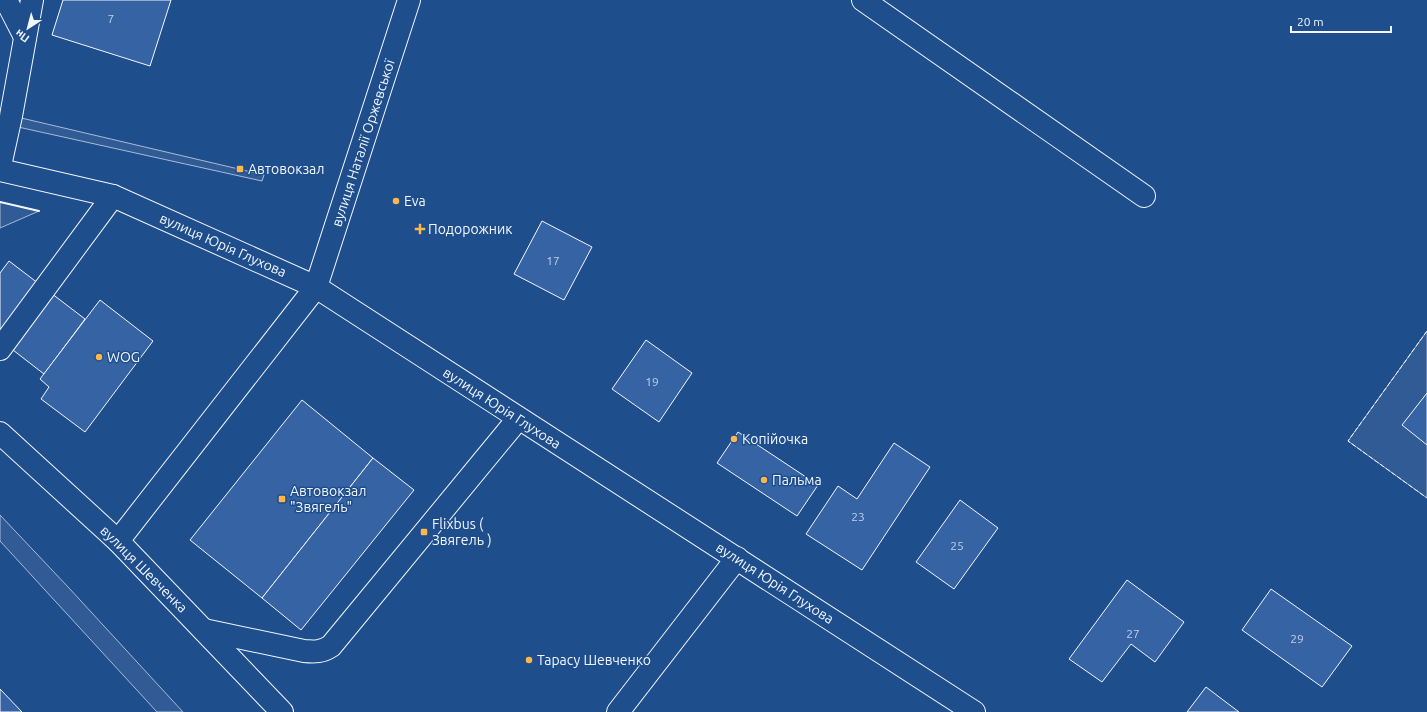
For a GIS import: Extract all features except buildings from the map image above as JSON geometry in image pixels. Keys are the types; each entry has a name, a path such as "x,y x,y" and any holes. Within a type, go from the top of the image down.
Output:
{"street":[{"path":"6,0 25,37"},
{"path":"0,166 32,0"},
{"name":"вулиця Наталії Оржевської","path":"118,541 316,287 409,0"},
{"path":"863,0 1144,196"},
{"name":"вулиця Юрія Глухова","path":"0,170 113,196 316,287 974,712"},
{"path":"0,349 113,196"},
{"path":"204,630 304,651 324,651 331,646 518,418"},
{"name":"вулиця Шевченка","path":"0,433 118,541 282,712"},
{"path":"618,712 737,558"}],"shaded area":[{"path":"0,113 264,175 262,181 0,123"},
{"path":"0,202 39,211 0,228"},
{"path":"1427,331 1427,498 1348,441"},
{"path":"0,515 183,712 157,712 0,541"}],"fence":[{"path":"1427,331 1348,441 1427,498"}],"wall":[{"path":"0,202 39,211"}],"place":[{"name":"Автовокзал","path":"240,169"},
{"name":"Eva","path":"396,201"},
{"name":"Подорожник","path":"420,229"},
{"name":"WOG","path":"99,357"},
{"name":"Копійочка","path":"734,439"},
{"name":"Пальма","path":"764,480"},
{"name":"Автовокзал \"Звягель\"","path":"282,499"},
{"name":"Flixbus ( Звягель )","path":"424,532"},
{"name":"Тарасу Шевченко","path":"529,660"}]}
